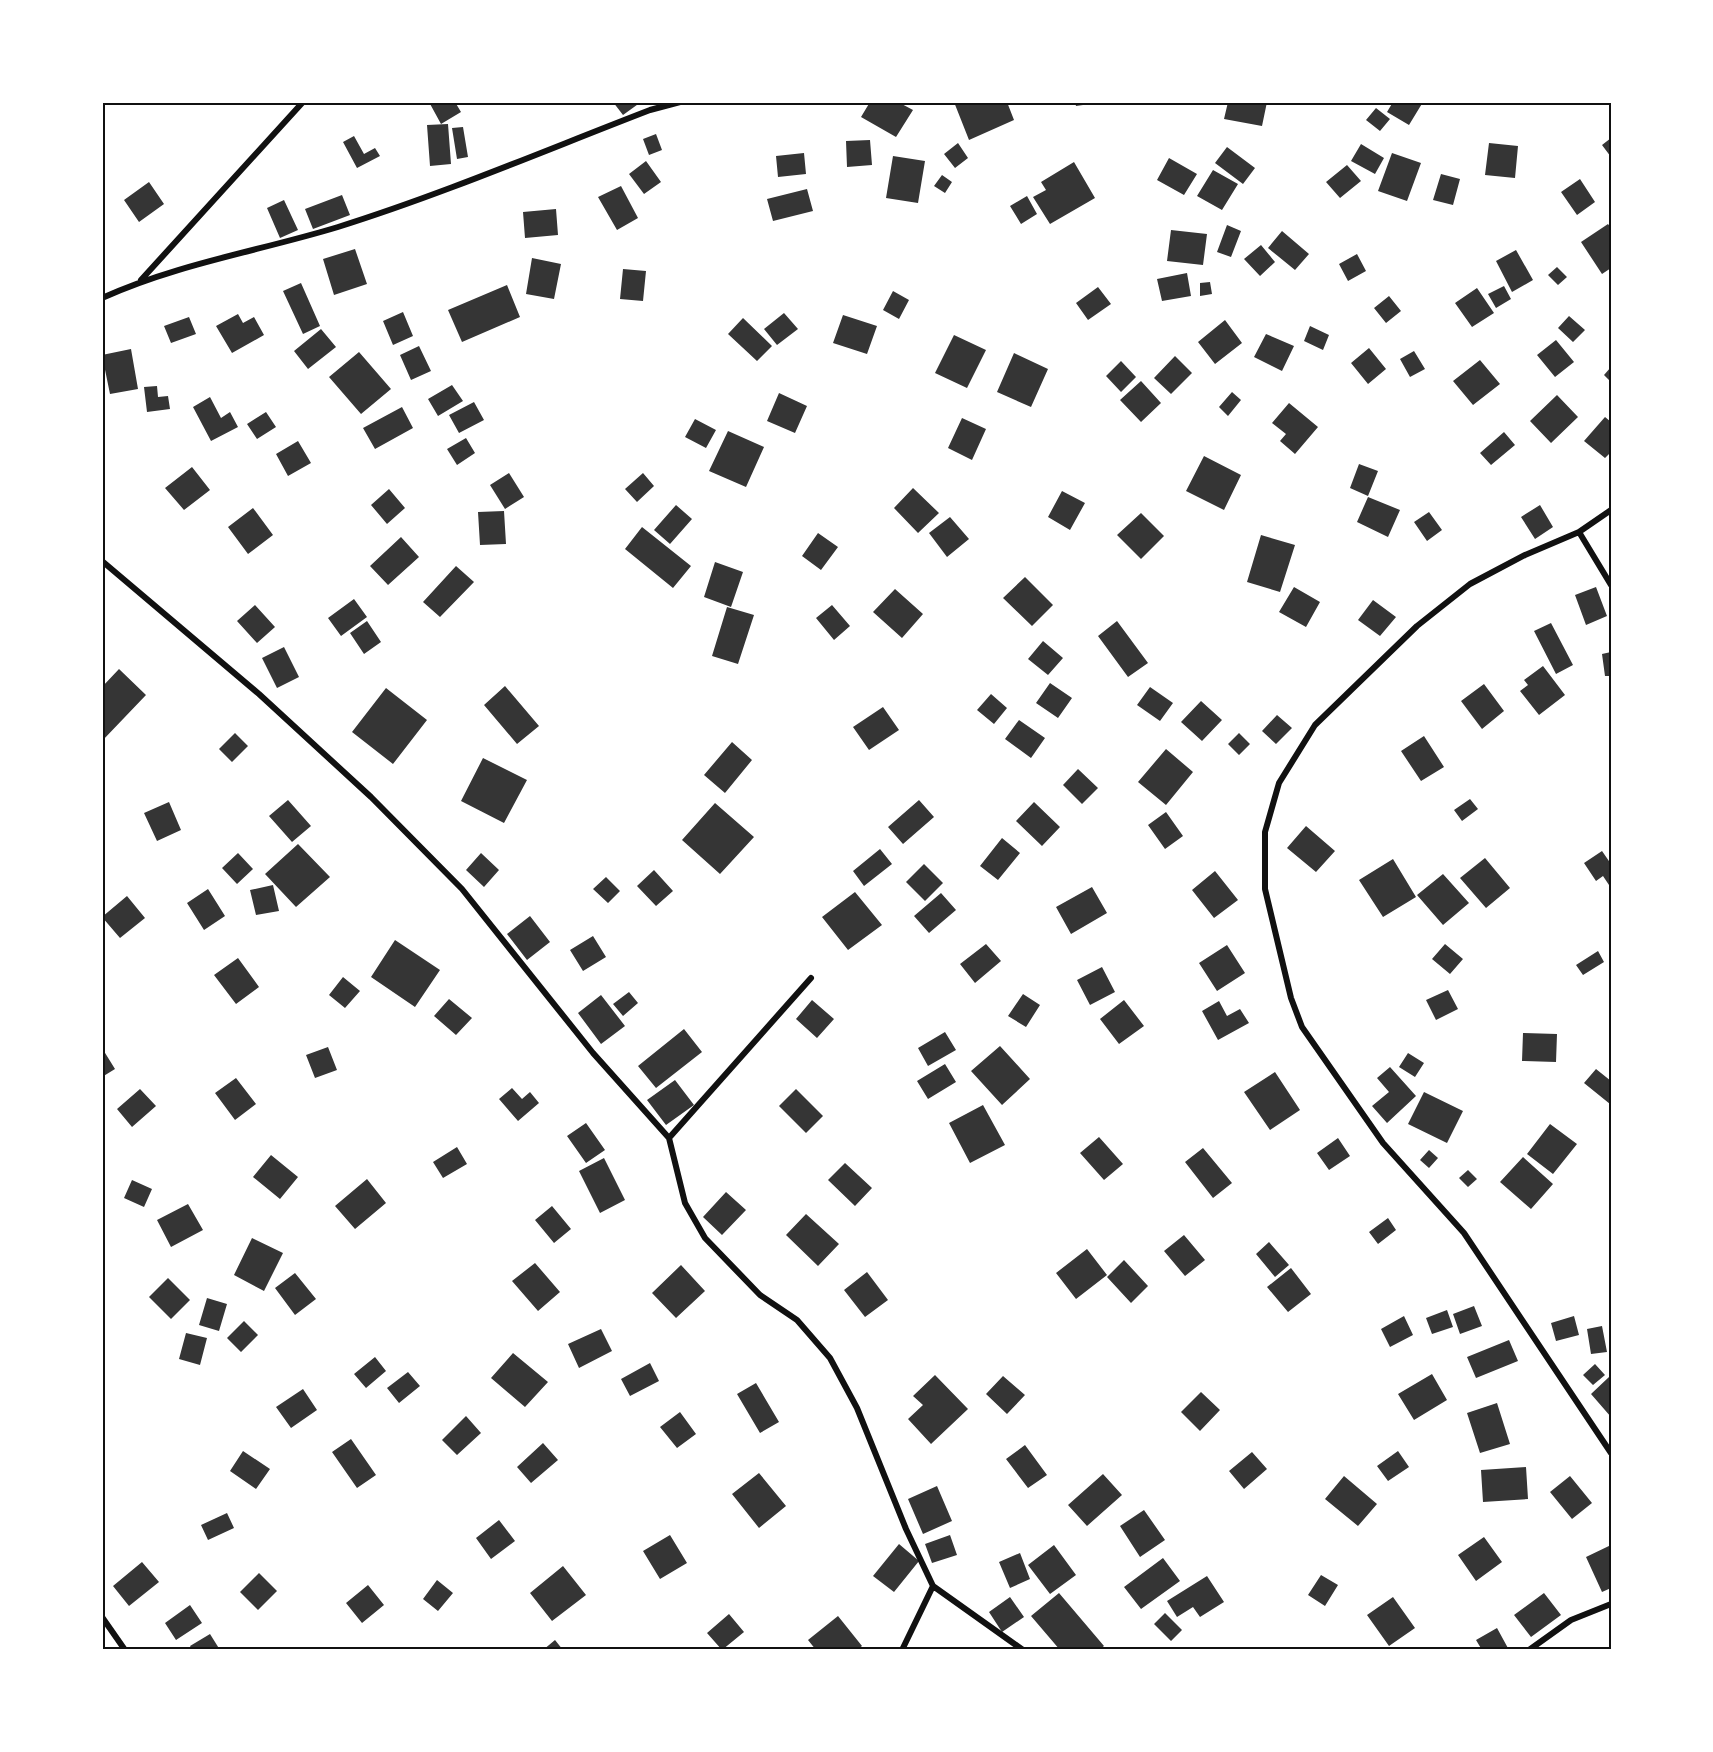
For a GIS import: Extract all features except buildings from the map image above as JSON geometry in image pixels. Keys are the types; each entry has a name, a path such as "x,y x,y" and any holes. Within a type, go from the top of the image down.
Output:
{"street":[{"path":"141,280 303,102"},
{"path":"102,298 141,280 338,227 448,188 650,110 680,102"},
{"path":"1611,510 1579,532 1525,555 1470,584 1417,626 1315,725 1279,783 1265,832 1265,889 1291,998 1302,1027 1383,1143 1464,1233 1611,1453"},
{"path":"1579,532 1611,585"},
{"path":"102,561 259,694 370,797 462,889 593,1053 669,1138 685,1203 705,1238 760,1295 797,1320 830,1358 857,1408 906,1529 933,1586 1023,1650"},
{"path":"669,1138 811,978"},
{"path":"902,1650 933,1586"},
{"path":"1529,1650 1571,1620 1611,1604"},
{"path":"102,1617 125,1650"}]}
